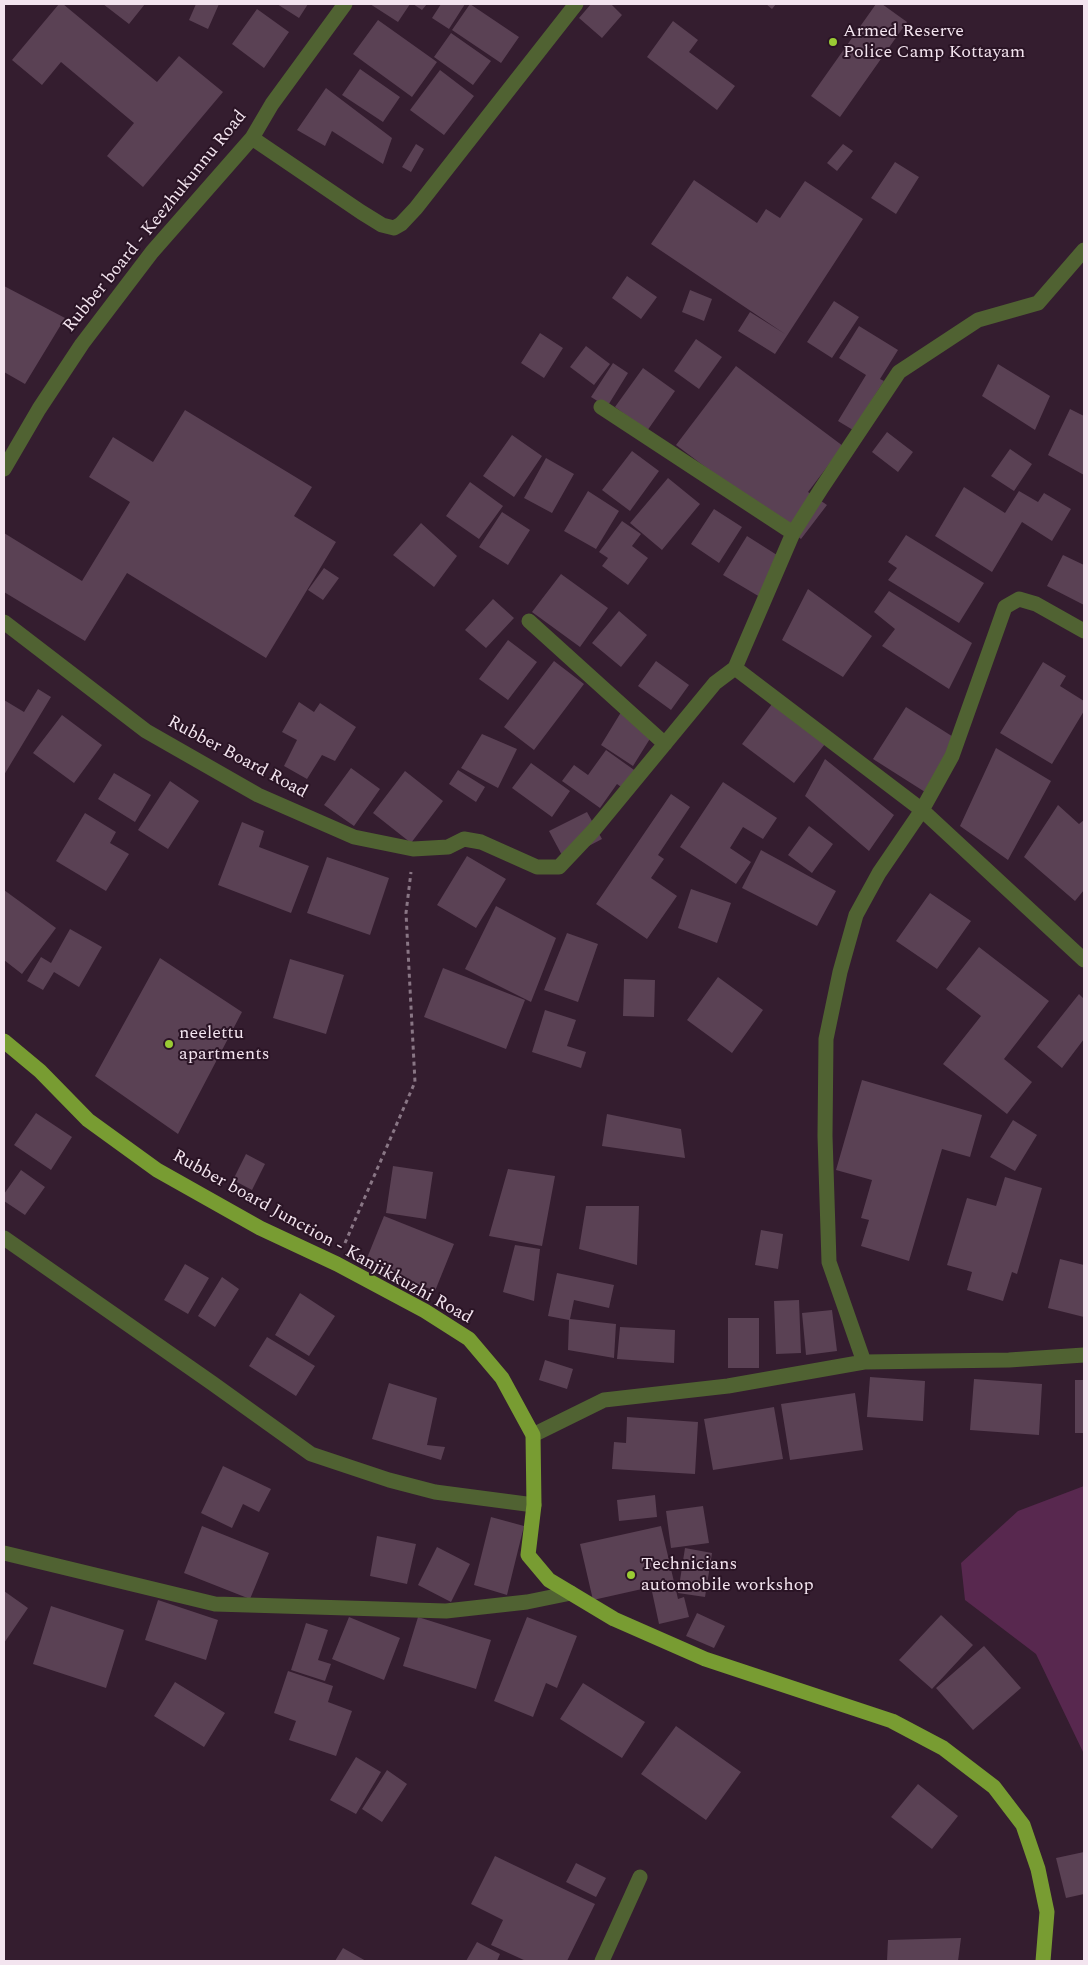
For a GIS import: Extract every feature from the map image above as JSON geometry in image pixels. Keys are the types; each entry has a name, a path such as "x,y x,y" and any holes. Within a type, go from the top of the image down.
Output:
{"main road":[{"name":"Rubber board Junction - Kanjikkuzhi Road","path":"4,1041 40,1072 88,1120 157,1170 260,1228 337,1264 425,1311 469,1339 502,1378 533,1435 534,1505 528,1555 549,1580 614,1619 705,1659 892,1721 943,1748 994,1787 1023,1825 1038,1869 1047,1912 1043,1961"}],"street":[{"name":"Rubber board - Keezhukunnu Road","path":"4,469 39,409 82,344 152,252 252,138 272,104 345,4"},
{"path":"252,138 382,225 394,228 416,208 576,4"},
{"path":"528,621 665,744 715,684 735,668 793,533 899,372 978,320 1038,303 1084,250"},
{"path":"602,407 793,533"},
{"path":"864,1362 829,1262 825,1136 826,1039 840,972 856,915 879,873 922,810 952,756 1005,607 1019,600 1036,604 1084,631"},
{"name":"Rubber Board Road","path":"4,622 146,731 250,790 354,837 413,849 448,848 464,839 481,842 537,867 559,867 593,831 665,744"},
{"path":"735,668 922,810 1084,960"},
{"path":"4,1238 311,1454 435,1492 534,1505"},
{"path":"533,1435 604,1400 728,1386 864,1362 1009,1360 1084,1355"},
{"path":"4,1554 215,1604 446,1611 526,1602 571,1593"},
{"path":"602,1961 640,1877"}],"path":[{"path":"337,1264 415,1082 406,912 413,849"}],"shaded area":[{"path":"1084,1486 1084,1754 1036,1654 965,1600 961,1563 1018,1511"}],"building":[{"path":"59,4 63,4 157,82 179,56 223,92 143,187 107,156 134,123 61,62 42,85 12,60"},
{"path":"103,4 145,4 129,24"},
{"path":"196,4 219,4 208,29 189,20"},
{"path":"277,4 308,4 299,18"},
{"path":"370,4 410,4 398,22"},
{"path":"413,4 427,4 422,10"},
{"path":"441,4 465,4 449,29 432,18"},
{"path":"470,4 519,37 501,63 452,30"},
{"path":"591,4 611,4 622,15 602,38 579,18"},
{"path":"766,4 776,4 772,9"},
{"path":"876,4 882,4 907,22 840,117 811,96"},
{"path":"257,9 289,32 264,68 232,44"},
{"path":"378,20 437,62 412,97 353,54"},
{"path":"673,21 698,40 689,52 735,86 717,110 647,57"},
{"path":"451,33 491,61 473,85 434,57"},
{"path":"360,69 400,97 383,122 342,95"},
{"path":"440,70 474,96 444,135 410,110"},
{"path":"326,88 392,138 383,164 332,131 325,146 297,130"},
{"path":"416,144 424,149 411,172 402,167"},
{"path":"843,144 853,151 837,171 827,163"},
{"path":"895,162 919,177 896,214 871,198"},
{"path":"694,180 757,223 766,209 780,218 805,181 863,219 775,354 738,331 750,312 785,334 651,244"},
{"path":"627,276 657,297 641,319 612,298"},
{"path":"4,286 65,318 25,384 4,372"},
{"path":"690,290 712,299 704,321 682,312"},
{"path":"834,301 859,317 832,358 807,342"},
{"path":"859,326 898,350 880,379 884,381 853,430 838,421 866,375 839,358"},
{"path":"540,333 563,348 544,378 521,363"},
{"path":"696,339 722,357 699,389 674,371"},
{"path":"586,346 610,364 594,385 570,367"},
{"path":"613,363 628,373 607,407 591,397"},
{"path":"998,364 1050,396 1035,430 982,396"},
{"path":"736,366 843,446 808,492 827,505 801,539 676,445"},
{"path":"643,368 675,391 647,431 615,407"},
{"path":"1070,409 1084,416 1084,475 1048,455"},
{"path":"185,410 312,487 294,516 336,542 266,658 127,573 85,641 4,592 4,533 82,581 130,502 89,477 113,437 153,462"},
{"path":"887,432 913,452 898,472 872,452"},
{"path":"512,435 542,456 514,497 483,476"},
{"path":"1010,449 1032,464 1014,491 991,476"},
{"path":"632,451 659,471 630,511 602,490"},
{"path":"546,458 574,474 552,513 524,498"},
{"path":"668,478 700,504 662,550 630,523"},
{"path":"470,482 503,506 479,539 446,516"},
{"path":"964,487 1005,513 1019,491 1038,502 1044,493 1071,509 1052,541 1022,522 992,572 935,536"},
{"path":"588,491 619,511 596,549 564,531"},
{"path":"714,509 742,527 719,563 691,544"},
{"path":"502,512 530,530 508,565 479,547"},
{"path":"622,521 641,534 632,546 648,558 628,585 602,566 608,558 599,552"},
{"path":"421,523 457,556 434,587 393,555"},
{"path":"906,535 984,583 959,623 888,580 897,568 888,562"},
{"path":"747,536 788,562 765,600 723,575"},
{"path":"1063,555 1084,565 1084,605 1047,586"},
{"path":"324,568 339,578 323,600 308,590"},
{"path":"561,574 608,608 580,647 532,612"},
{"path":"808,589 872,636 843,677 782,640"},
{"path":"889,591 972,643 949,689 882,646 895,629 874,612"},
{"path":"493,599 514,618 486,648 465,630"},
{"path":"619,611 647,635 621,667 592,643"},
{"path":"508,640 537,662 508,700 479,679"},
{"path":"554,661 584,684 534,750 504,727"},
{"path":"656,661 689,685 671,710 638,686"},
{"path":"1043,662 1066,676 1060,686 1084,701 1084,711 1052,764 1000,733"},
{"path":"38,689 51,697 4,775 4,700 24,712"},
{"path":"299,702 314,712 320,703 356,727 335,761 322,755 307,779 284,766 297,740 282,732"},
{"path":"772,704 825,744 794,783 742,744"},
{"path":"906,707 958,740 925,792 873,759"},
{"path":"623,709 656,729 633,766 601,745"},
{"path":"62,715 102,745 74,783 33,753"},
{"path":"482,734 517,749 498,788 461,768"},
{"path":"996,748 1051,781 1008,860 960,826"},
{"path":"606,750 637,772 624,789 617,784 600,808 562,781 574,765 588,775"},
{"path":"825,759 894,815 869,851 805,796"},
{"path":"531,763 570,791 552,817 512,788"},
{"path":"351,768 380,789 354,826 324,805"},
{"path":"458,770 485,787 476,802 449,784"},
{"path":"405,771 443,801 411,843 373,813"},
{"path":"114,773 151,795 135,822 98,799"},
{"path":"170,781 199,801 168,849 138,830"},
{"path":"723,782 777,818 763,839 743,827 730,848 751,862 736,884 680,847"},
{"path":"671,794 690,807 658,855 664,859 651,878 677,896 647,939 596,904"},
{"path":"1058,805 1079,824 1084,820 1084,890 1075,901 1024,857"},
{"path":"587,812 602,839 564,859 549,831"},
{"path":"85,813 116,832 110,843 129,854 106,891 56,861"},
{"path":"242,822 264,831 259,847 309,866 291,913 218,885"},
{"path":"809,826 833,844 812,873 788,855"},
{"path":"761,850 836,891 817,926 742,888"},
{"path":"467,856 506,879 476,928 437,905"},
{"path":"327,857 389,878 370,935 307,913"},
{"path":"691,889 731,903 717,943 678,928"},
{"path":"4,890 56,928 22,974 4,960"},
{"path":"930,893 971,921 937,969 896,941"},
{"path":"496,906 556,938 531,1002 465,969"},
{"path":"70,929 102,947 79,987 54,972 43,990 27,981 41,957 51,963"},
{"path":"567,933 598,944 578,1002 544,990"},
{"path":"979,947 1049,1001 1004,1059 1032,1082 1007,1114 943,1064 981,1016 946,989"},
{"name":"neelettu apartments","path":"160,958 242,1012 178,1134 95,1076"},
{"path":"290,959 344,975 326,1034 273,1018"},
{"path":"443,968 525,1000 506,1049 424,1017"},
{"path":"718,977 763,1010 732,1053 687,1020"},
{"path":"624,979 655,980 654,1017 623,1016"},
{"path":"1079,994 1084,999 1084,1039 1062,1068 1037,1047"},
{"path":"545,1010 576,1020 567,1046 586,1052 581,1068 532,1052"},
{"path":"862,1080 982,1115 970,1157 942,1149 909,1261 861,1246 869,1220 861,1218 872,1180 836,1170"},
{"path":"36,1113 72,1137 51,1170 14,1145"},
{"path":"607,1114 681,1129 685,1158 602,1146"},
{"path":"1013,1120 1037,1135 1015,1171 990,1157"},
{"path":"246,1154 265,1164 252,1190 233,1180"},
{"path":"393,1166 433,1172 426,1219 386,1213"},
{"path":"508,1169 555,1176 542,1246 489,1236"},
{"path":"21,1170 45,1187 25,1215 4,1201 4,1194"},
{"path":"1005,1177 1042,1188 1017,1274 1012,1272 1003,1301 967,1290 972,1272 947,1265 967,1198 996,1206"},
{"path":"586,1206 639,1206 637,1265 579,1249"},
{"path":"384,1216 454,1244 435,1291 365,1263"},
{"path":"761,1230 783,1234 778,1269 755,1265"},
{"path":"515,1245 540,1249 534,1301 503,1292"},
{"path":"1060,1259 1084,1265 1084,1317 1048,1308"},
{"path":"185,1264 209,1278 188,1314 164,1300"},
{"path":"557,1273 614,1285 609,1308 574,1300 570,1319 616,1324 614,1358 568,1350 569,1320 548,1316"},
{"path":"222,1277 239,1289 215,1327 198,1316"},
{"path":"300,1293 335,1316 309,1356 275,1335"},
{"path":"799,1300 801,1353 776,1354 774,1301"},
{"path":"832,1310 837,1351 806,1355 802,1313"},
{"path":"728,1318 759,1318 759,1368 728,1368"},
{"path":"620,1327 675,1330 674,1363 617,1359"},
{"path":"267,1337 315,1366 296,1396 249,1366"},
{"path":"545,1360 573,1369 567,1389 539,1380"},
{"path":"870,1377 925,1381 923,1421 867,1417"},
{"path":"974,1379 1042,1384 1039,1435 970,1430"},
{"path":"1075,1380 1084,1380 1084,1433 1075,1433"},
{"path":"389,1383 437,1398 427,1445 445,1447 441,1460 372,1439"},
{"path":"855,1393 863,1450 790,1460 781,1404"},
{"path":"774,1407 783,1459 713,1470 704,1419"},
{"path":"627,1417 698,1422 695,1474 612,1469 614,1442 626,1443"},
{"path":"223,1466 271,1489 259,1512 243,1504 232,1528 201,1513"},
{"path":"655,1495 657,1517 619,1521 617,1500"},
{"path":"703,1506 709,1543 671,1548 666,1511"},
{"path":"491,1517 524,1526 507,1595 474,1585"},
{"path":"202,1526 269,1553 250,1599 184,1573"},
{"path":"661,1526 678,1599 684,1597 689,1617 659,1624 651,1587 593,1600 580,1544"},
{"path":"377,1536 416,1544 407,1584 370,1576"},
{"path":"437,1547 470,1564 451,1602 418,1585"},
{"path":"685,1548 712,1553 705,1597 678,1593"},
{"path":"4,1591 28,1608 4,1643"},
{"path":"158,1600 218,1620 206,1660 145,1640"},
{"path":"51,1606 124,1630 106,1688 33,1664"},
{"path":"697,1613 725,1626 714,1648 686,1636"},
{"path":"941,1615 973,1645 932,1689 899,1660"},
{"path":"349,1617 400,1638 384,1680 332,1659"},
{"path":"418,1617 491,1640 476,1689 403,1666"},
{"path":"527,1617 577,1636 557,1688 546,1683 533,1717 494,1701"},
{"path":"306,1623 328,1630 318,1660 331,1664 325,1681 291,1670"},
{"path":"984,1646 1021,1688 973,1730 936,1688"},
{"path":"288,1671 333,1686 328,1702 352,1711 336,1756 289,1740 296,1721 274,1713"},
{"path":"175,1682 225,1713 204,1747 154,1716"},
{"path":"583,1683 645,1722 622,1758 560,1719"},
{"path":"676,1726 741,1772 706,1820 641,1774"},
{"path":"356,1757 381,1772 356,1814 330,1800"},
{"path":"387,1770 407,1784 382,1822 362,1809"},
{"path":"918,1784 958,1816 932,1849 891,1817"},
{"path":"1084,1852 1084,1894 1066,1898 1056,1858"},
{"path":"495,1856 595,1904 567,1961 526,1961 491,1945 503,1920 471,1904"},
{"path":"576,1863 606,1878 596,1897 566,1882"},
{"path":"961,1938 958,1961 887,1961 888,1940"},
{"path":"477,1942 500,1954 497,1961 466,1961"},
{"path":"343,1948 366,1961 335,1961"}],"place":[{"name":"Armed Reserve Police Camp Kottayam","path":"833,42"},
{"name":"neelettu apartments","path":"169,1044"},
{"name":"Technicians automobile workshop","path":"631,1575"}]}
